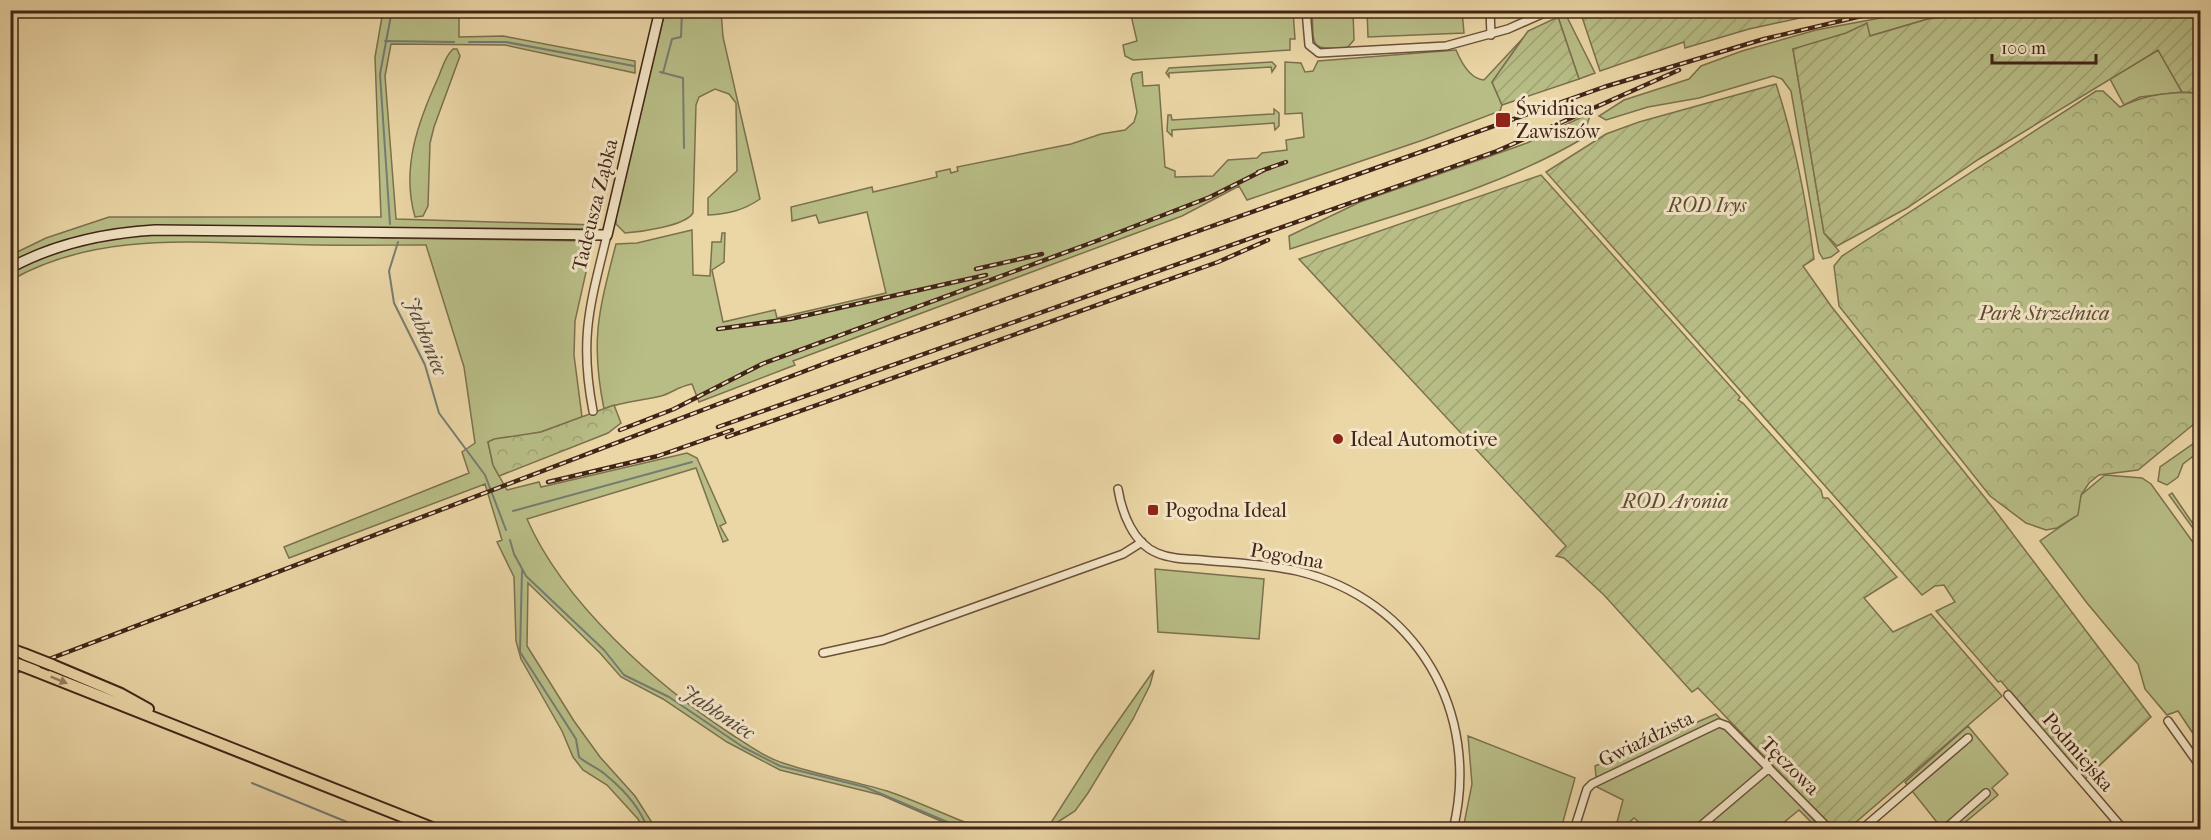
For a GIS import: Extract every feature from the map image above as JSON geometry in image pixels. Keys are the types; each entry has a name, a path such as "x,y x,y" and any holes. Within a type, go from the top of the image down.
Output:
{"main road":[{"path":"10,649 121,694 179,727"},
{"path":"10,661 437,830"}],"street":[{"name":"Tadeusza Ząbka","path":"593,411 586,377 585,330 660,10"},
{"path":"1306,10 1308,40 1315,52 1430,48 1491,34 1548,11"},
{"path":"1490,10 1491,34"},
{"path":"10,268 74,242 101,235 146,231 606,235"},
{"name":"Pogodna","path":"1118,489 1127,520 1142,542 1156,553 1176,558 1294,570 1324,578 1346,588 1389,617 1422,652 1433,669 1452,714 1461,772 1453,830"},
{"path":"824,653 884,640 1123,554 1142,542"},
{"name":"Podmiejska","path":"2008,695 2124,830"},
{"path":"2168,721 2200,766"},
{"name":"Gwiaździsta","path":"1574,830 1587,789 1592,784 1719,723 1727,726"},
{"name":"Tęczowa","path":"1727,726 1830,830"},
{"path":"1861,830 1968,738"},
{"path":"1696,830 1769,768"},
{"path":"1944,830 1986,793"}],"green space":[{"path":"1580,10 1832,11 1749,29 1685,48 1684,42 1600,71"},
{"path":"1997,10 2200,11 2200,93 2182,92 2158,50 1979,159 1907,208 1837,246 1824,233 1793,49 1846,33 1867,23 1870,36 1928,19"},
{"path":"383,11 459,11 459,37 503,36 635,61 635,73 505,45 391,44 385,76 396,219 597,225 595,229 381,228 381,238 593,241 575,321 574,355 582,417 541,432 488,442 493,465 507,490 539,482 541,487 687,453 697,458 726,523 720,526 728,540 723,542 696,468 527,519 543,550 564,581 614,639 643,666 702,714 757,751 798,768 875,787 967,823 973,829 959,829 881,795 780,770 727,742 663,699 621,677 600,653 528,583 527,646 574,721 600,757 635,796 656,829 643,829 638,819 607,785 583,770 573,757 562,731 521,659 516,641 514,577 497,542 502,540 485,484 289,558 284,547 469,473 462,452 475,443 464,367 426,245 210,242 142,244 108,247 75,254 43,265 11,280 11,255 46,238 109,217 381,217 375,57"},
{"path":"665,11 721,11 723,37 760,199 736,211 708,215 708,198 737,171 736,103 729,94 715,89 699,97 696,105 693,213 688,218 672,225 625,233 616,224 616,217"},
{"path":"1130,11 1293,11 1295,39 1290,39 1290,50 1133,60 1125,56 1123,45 1137,41"},
{"path":"1312,11 1353,11 1354,40 1347,48 1319,47 1314,39"},
{"path":"1367,11 1462,11 1464,33 1368,37"},
{"path":"1918,11 1997,11 1928,19 1870,36 1793,49 1824,233 1839,251 1831,257 1823,259 1819,252 1791,91 1782,79 1773,76 1699,98 1648,107 1606,120 1599,116 1624,100 1689,79 1701,66 1742,51 1816,30"},
{"path":"1565,13 1595,73 1579,79 1558,17"},
{"path":"1558,17 1579,79 1502,105 1492,82 1528,31"},
{"path":"1524,37 1492,82 1502,105 1500,111 1423,140 1247,200 1239,186 1182,216 793,361 795,365 699,402 692,384 661,396 604,409 598,363 598,325 616,244 637,243 692,230 693,275 710,276 712,242 721,242 722,233 725,233 724,262 712,270 723,322 775,310 777,318 886,293 867,212 819,223 816,215 792,221 791,207 872,187 873,192 937,177 936,172 950,169 951,173 958,171 957,167 1071,144 1101,134 1125,130 1134,122 1137,112 1131,79 1133,74 1142,72 1143,86 1159,85 1165,167 1175,171 1175,177 1213,176 1228,160 1257,158 1262,153 1287,150 1286,140 1304,137 1302,113 1285,114 1285,62 1301,63 1305,72 1313,71 1318,61 1456,50 1463,65 1470,73 1484,80"},
{"path":"453,49 457,49 460,56 430,143 428,206 423,216 415,217 410,181 418,128 446,59"},
{"path":"2158,50 2182,92 2140,97 2124,105 2110,79"},
{"path":"1272,62 1276,66 1272,72 1271,67 1169,73 1169,77 1166,73 1169,68"},
{"name":"ROD Irys","path":"1776,84 1794,149 1811,237 1814,259 1803,266 1831,306 1994,509 2151,717 2084,780 2001,681 1998,682 1936,611 1955,602 1944,585 1935,586 1922,595 1546,172 1606,134 1639,122"},
{"name":"Park Strzelnica","path":"2096,91 2103,91 2120,107 2159,94 2200,93 2200,419 2138,470 2099,475 2089,483 2081,495 2078,515 2057,528 2046,530 2026,523 1990,496 1839,306 1834,266 1842,256"},
{"path":"1274,109 1279,113 1279,126 1275,130 1274,123 1172,130 1172,136 1167,131 1168,115 1171,115 1172,120 1274,114"},
{"path":"1586,115 1590,116 1582,139 1512,174 1439,202 1290,249 1289,236 1360,202 1527,143"},
{"name":"ROD Aronia","path":"1541,175 1740,397 1738,400 1821,490 1823,498 1828,498 1897,577 1864,598 1893,632 1931,614 2002,696 1848,829 1834,829 1698,688 1692,692 1604,595 1564,558 1556,556 1566,546 1299,259"},
{"path":"614,405 621,423 608,433 499,476 493,465 488,442 494,439 541,432"},
{"path":"2200,439 2200,451 2183,464 2178,477 2167,485 2158,481 2160,467"},
{"path":"2105,475 2142,478 2151,484 2200,552 2200,744 2178,711 2167,715 2145,689 2138,664 2087,603 2040,541 2077,515 2081,495"},
{"path":"2172,493 2200,534 2200,538 2169,495"},
{"path":"1155,569 1264,579 1259,639 1158,632"},
{"path":"1154,670 1150,685 1133,719 1088,793 1075,811 1047,829 1095,754"},
{"path":"1716,714 1822,829 1818,829 1799,810 1776,829 1647,829 1634,818 1623,828 1616,826 1623,800 1597,787 1595,766"},
{"path":"1968,726 2008,774 1992,788 1998,795 1957,829 1936,829 1940,826 1905,782"},
{"path":"1468,736 1575,778 1561,829 1463,829 1472,784"}],"waterway":[{"name":"Jabłoniec","path":"390,224 380,74 392,10"},
{"path":"663,73 672,39 681,37 682,10"},
{"path":"385,41 454,42"},
{"path":"469,42 506,42 634,66"},
{"path":"660,72 683,78 684,148"},
{"name":"Jabłoniec","path":"398,242 389,271 394,303 425,365 439,413 485,475 506,530"},
{"path":"513,511 692,462"},
{"name":"Jabłoniec","path":"510,540 514,554 526,576 604,650 624,675 669,697 743,747 780,766 865,787 966,830"},
{"path":"522,570 520,652 576,739 579,757 604,773 626,794 641,815 648,830"},
{"path":"252,783 347,822 358,830"}],"railway":[{"path":"10,674 826,363 1604,87 1764,39 1887,10"},
{"path":"718,427 1497,151 1679,70"},
{"path":"1258,172 1286,162"},
{"path":"620,430 674,409 762,364 1099,240 1210,197 1266,169"},
{"path":"727,437 1218,262 1268,240"},
{"path":"976,269 1042,254"},
{"path":"718,329 790,319 986,275"},
{"path":"548,482 658,456 732,430"}],"place":[{"name":"Świdnica Zawiszów","path":"1503,120"},
{"name":"Ideal Automotive","path":"1338,439"},
{"name":"Pogodna Ideal","path":"1153,510"}]}
